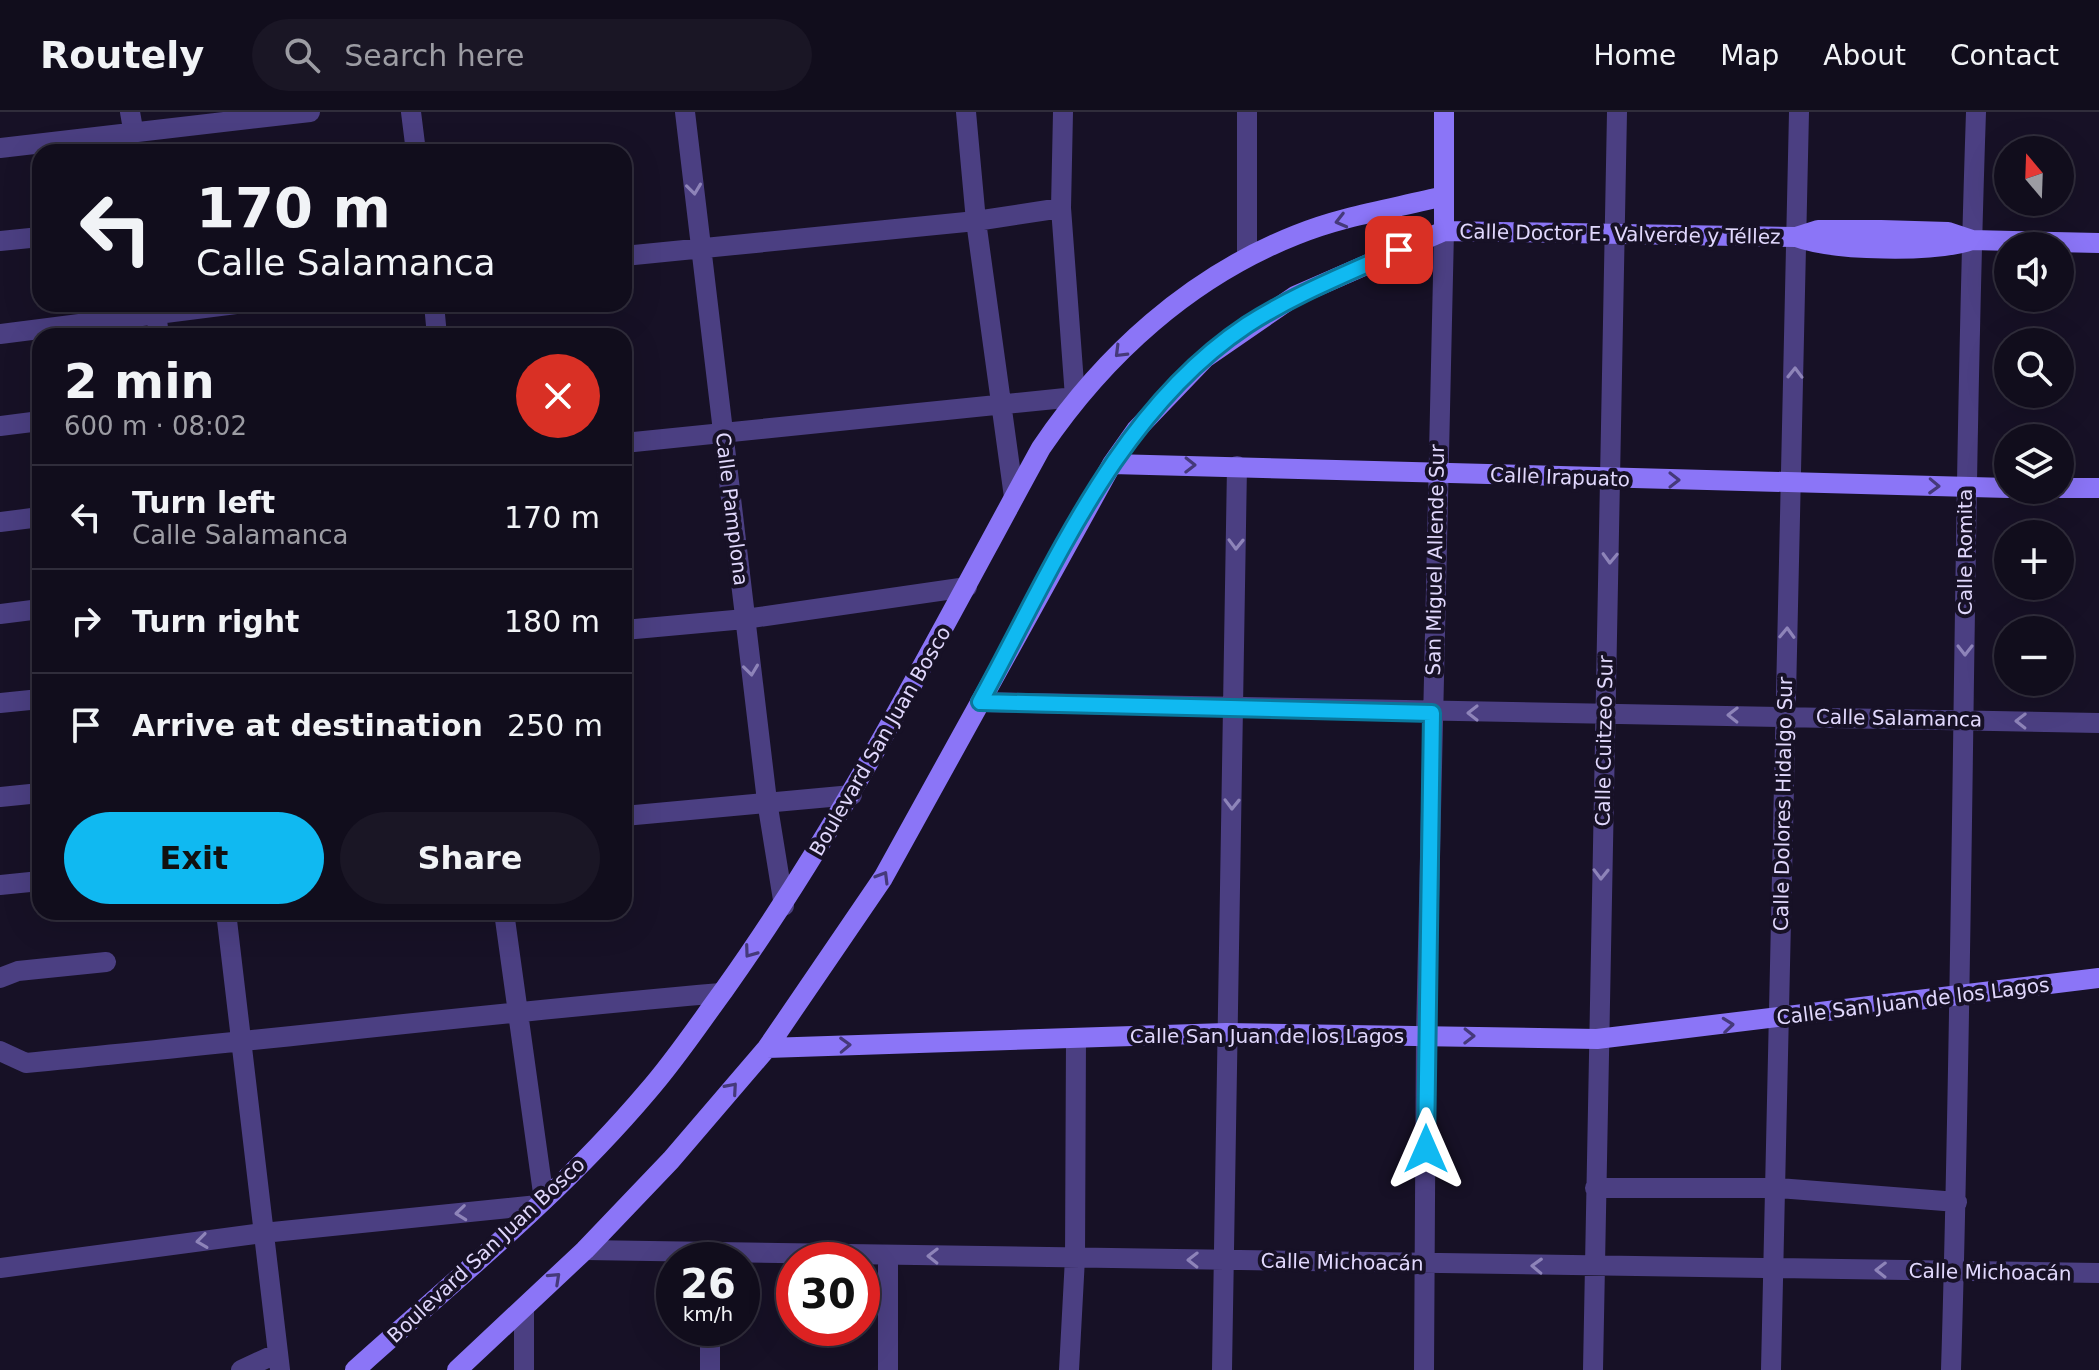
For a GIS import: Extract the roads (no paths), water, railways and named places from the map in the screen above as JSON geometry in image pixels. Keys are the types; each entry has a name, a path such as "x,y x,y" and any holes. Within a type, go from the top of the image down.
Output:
{"street":[{"path":"130,112 136,142"},
{"path":"91,144 136,142 310,112"},
{"path":"411,112 415,144"},
{"name":"Calle Pamplona","path":"685,112 767,801 784,906"},
{"path":"966,112 976,221 1014,497"},
{"path":"632,442 1075,397 1061,208 1063,112"},
{"path":"1247,112 1247,257"},
{"path":"457,1370 585,1250 671,1160 767,1048 883,878 1112,464 1162,400 1205,358 1245,327 1295,296 1444,231 1444,112"},
{"name":"Calle Cuitzeo Sur","path":"1593,1370 1617,112"},
{"name":"Calle Dolores Hidalgo Sur","path":"1771,1370 1778,1188 1784,716 1793,481 1799,112"},
{"name":"Calle Romita","path":"1951,1370 1957,1202 1966,488 1976,112"},
{"path":"0,148 32,147"},
{"name":"Boulevard San Juan Bosco","path":"355,1370 541,1203 649,1090 721,993 784,906 852,795 1014,497 1075,397 1143,329 1187,295 1247,257 1298,234 1444,196"},
{"path":"632,255 976,221 1061,208"},
{"name":"Calle Doctor E. Valverde y Téllez","path":"1444,231 1796,237 1819,246 1950,248 1972,240 2099,243"},
{"name":"San Miguel Allende Sur","path":"1424,1370 1426,1035 1444,231"},
{"path":"0,241 32,238"},
{"path":"37,328 137,312"},
{"path":"0,334 32,329"},
{"path":"0,426 32,422"},
{"name":"Calle Irapuato","path":"1112,464 1994,488"},
{"path":"1222,1370 1237,466"},
{"path":"2074,488 2099,488"},
{"path":"0,522 32,518"},
{"path":"632,629 745,619 967,587"},
{"path":"0,614 32,610"},
{"path":"0,703 32,700"},
{"name":"Calle Salamanca","path":"980,702 1235,710 1605,713 2099,723"},
{"path":"0,797 32,794"},
{"path":"632,815 852,795"},
{"path":"0,885 32,882"},
{"path":"227,920 279,1362 241,1370"},
{"path":"0,1268 263,1233 541,1203 505,920"},
{"path":"0,978 18,971 106,962"},
{"name":"Calle San Juan de los Lagos","path":"767,1048 1226,1033 1597,1039 2099,978"},
{"path":"2,1053 26,1063 240,1043 515,1011 721,993"},
{"path":"1069,1370 1075,1258 1076,1038"},
{"path":"1595,1188 1778,1188 1957,1202"},
{"name":"Calle Michoacán","path":"585,1250 656,1253"},
{"name":"Calle Michoacán","path":"760,1255 2099,1273"},
{"path":"888,1256 888,1370"},
{"path":"524,1308 524,1370"},
{"path":"710,1346 710,1370"}]}
